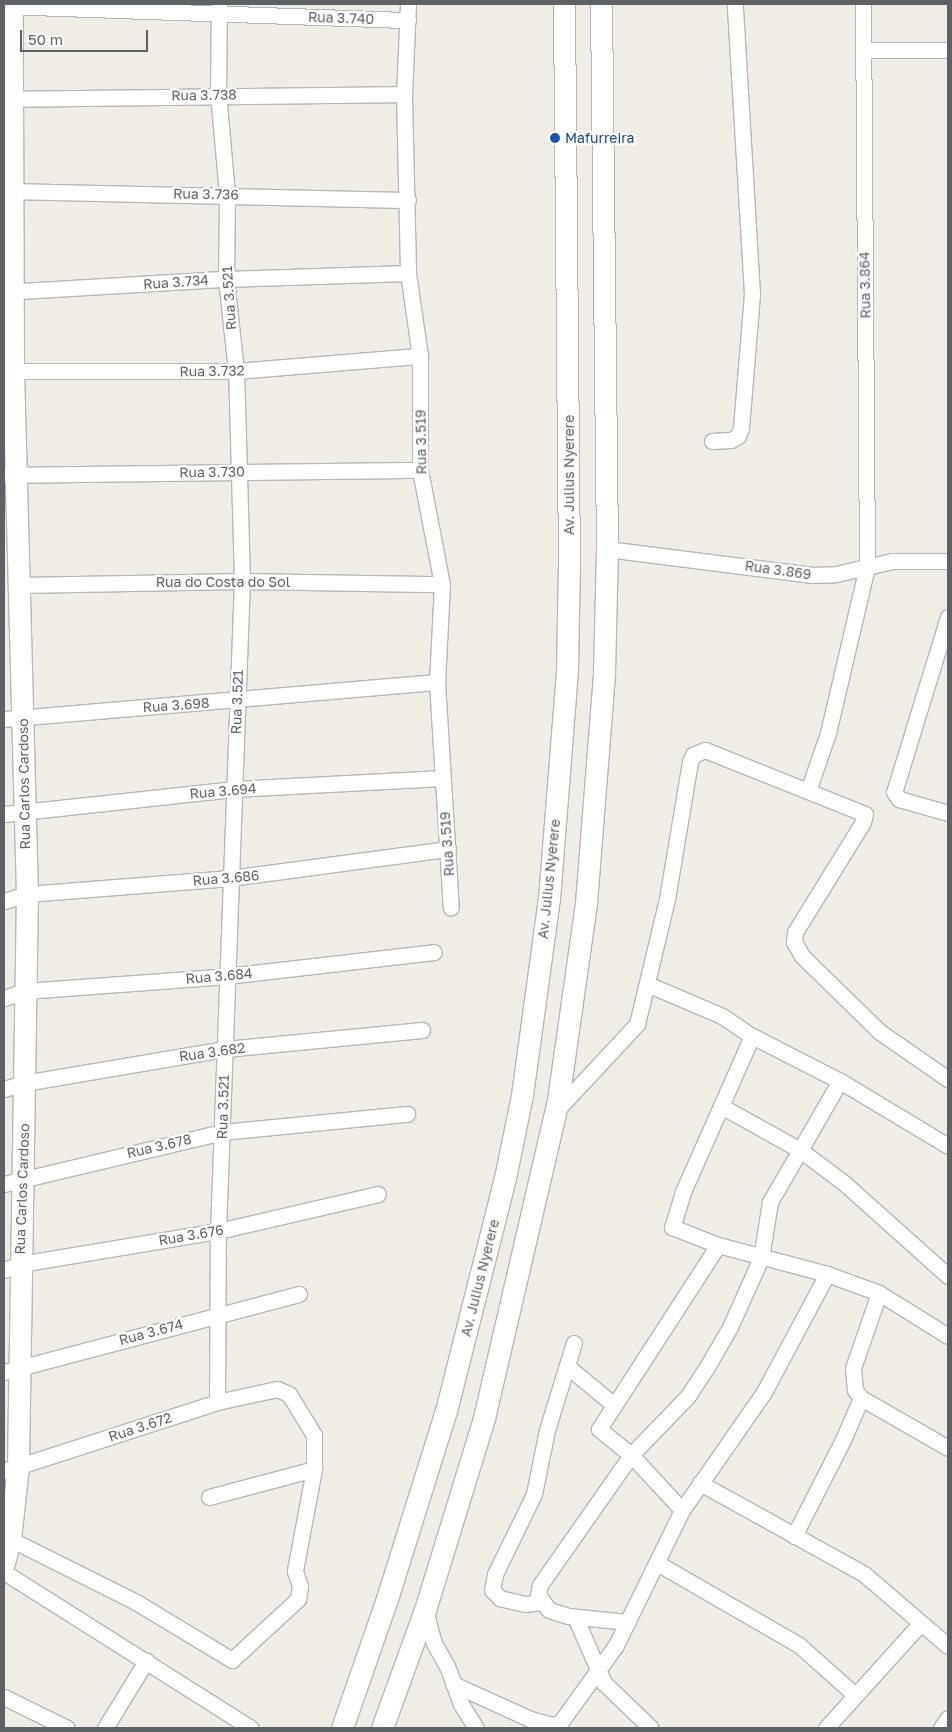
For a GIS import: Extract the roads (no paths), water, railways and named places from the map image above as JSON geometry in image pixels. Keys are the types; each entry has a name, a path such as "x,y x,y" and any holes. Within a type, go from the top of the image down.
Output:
{"main road":[{"name":"Av. Julius Nyerere","path":"342,1728 386,1602 446,1411 505,1178 522,1095 549,899 567,668 569,568 564,4"},
{"path":"382,1728 425,1610 484,1418 554,1114 586,903 604,672 607,549 601,4"},
{"name":"Rua Carlos Cardoso","path":"4,1563 10,1539 13,1369 13,1181 24,1082 27,894 25,809 13,717 8,371 9,6"}],"street":[{"name":"Rua 3.519","path":"408,4 404,94 408,200 408,273 420,356 420,470 442,584 437,682 451,908"},
{"path":"712,441 731,440 738,436 741,428 752,294 735,4"},
{"name":"Rua 3.864","path":"808,791 828,733 868,567 863,4"},
{"name":"Rua 3.740","path":"9,6 218,9 408,20"},
{"name":"Rua 3.521","path":"217,1402 218,1231 242,581 237,471 236,371 226,279 227,194 218,94 218,9"},
{"path":"863,50 948,50"},
{"name":"Rua 3.738","path":"8,100 218,94 404,94"},
{"name":"Rua 3.736","path":"8,191 227,194 408,200"},
{"name":"Rua 3.734","path":"9,292 226,279 408,273"},
{"name":"Rua 3.732","path":"8,371 236,371 420,356"},
{"name":"Rua 3.730","path":"10,475 420,470"},
{"name":"Rua 3.869","path":"607,549 793,574 836,574 912,559 948,561"},
{"name":"Rua do Costa do Sol","path":"11,586 242,581 442,584"},
{"path":"948,617 894,792 899,799 948,813"},
{"name":"Rua 3.698","path":"13,717 237,701 437,682"},
{"path":"554,1114 637,1024 666,899 693,755 705,750 861,811 865,818 795,932 794,942 797,950 880,1032 948,1079"},
{"name":"Rua 3.694","path":"4,814 25,809 234,789 443,778"},
{"name":"Rua 3.686","path":"4,901 27,894 230,878 448,849"},
{"name":"Rua 3.684","path":"4,998 26,991 228,976 434,952"},
{"path":"647,984 722,1016 752,1036 840,1081 948,1146"},
{"name":"Rua 3.682","path":"4,1089 24,1082 226,1049 422,1030"},
{"path":"752,1036 672,1223 675,1230 760,1258 827,1274 879,1293 948,1336"},
{"path":"628,1622 575,1617 549,1610 541,1602 538,1595 540,1585 631,1455 688,1396 730,1327 760,1258 770,1202 840,1081"},
{"path":"721,1106 800,1150 844,1182 948,1276"},
{"name":"Rua 3.678","path":"13,1181 222,1132 407,1114"},
{"name":"Rua 3.676","path":"12,1267 218,1231 378,1194"},
{"path":"682,1510 631,1455 600,1432 614,1405 718,1245"},
{"path":"453,1684 530,1719 557,1726 560,1723 599,1669 628,1622 682,1510 764,1392 827,1274"},
{"path":"879,1293 853,1368 853,1384 861,1398 948,1448"},
{"name":"Rua 3.674","path":"13,1369 299,1294"},
{"path":"541,1602 525,1604 500,1598 492,1590 495,1574 534,1494 547,1430 574,1343"},
{"path":"567,1366 614,1405"},
{"name":"Rua 3.672","path":"11,1468 217,1402 277,1389 289,1394 314,1435 314,1469"},
{"path":"794,1536 844,1440 861,1398"},
{"path":"10,1539 136,1602 232,1660 298,1599 296,1571 314,1469 209,1497"},
{"path":"700,1483 864,1574 920,1624 948,1646"},
{"path":"657,1563 799,1645 854,1694"},
{"path":"4,1572 251,1728"},
{"path":"425,1610 434,1643 461,1704 476,1728"},
{"path":"575,1617 608,1688 652,1728"},
{"path":"826,1728 854,1694 920,1624"},
{"path":"105,1728 146,1661"},
{"path":"4,1697 67,1728"},
{"path":"941,1728 948,1718"}],"place":[{"name":"Mafurreira","path":"555,138"}]}
